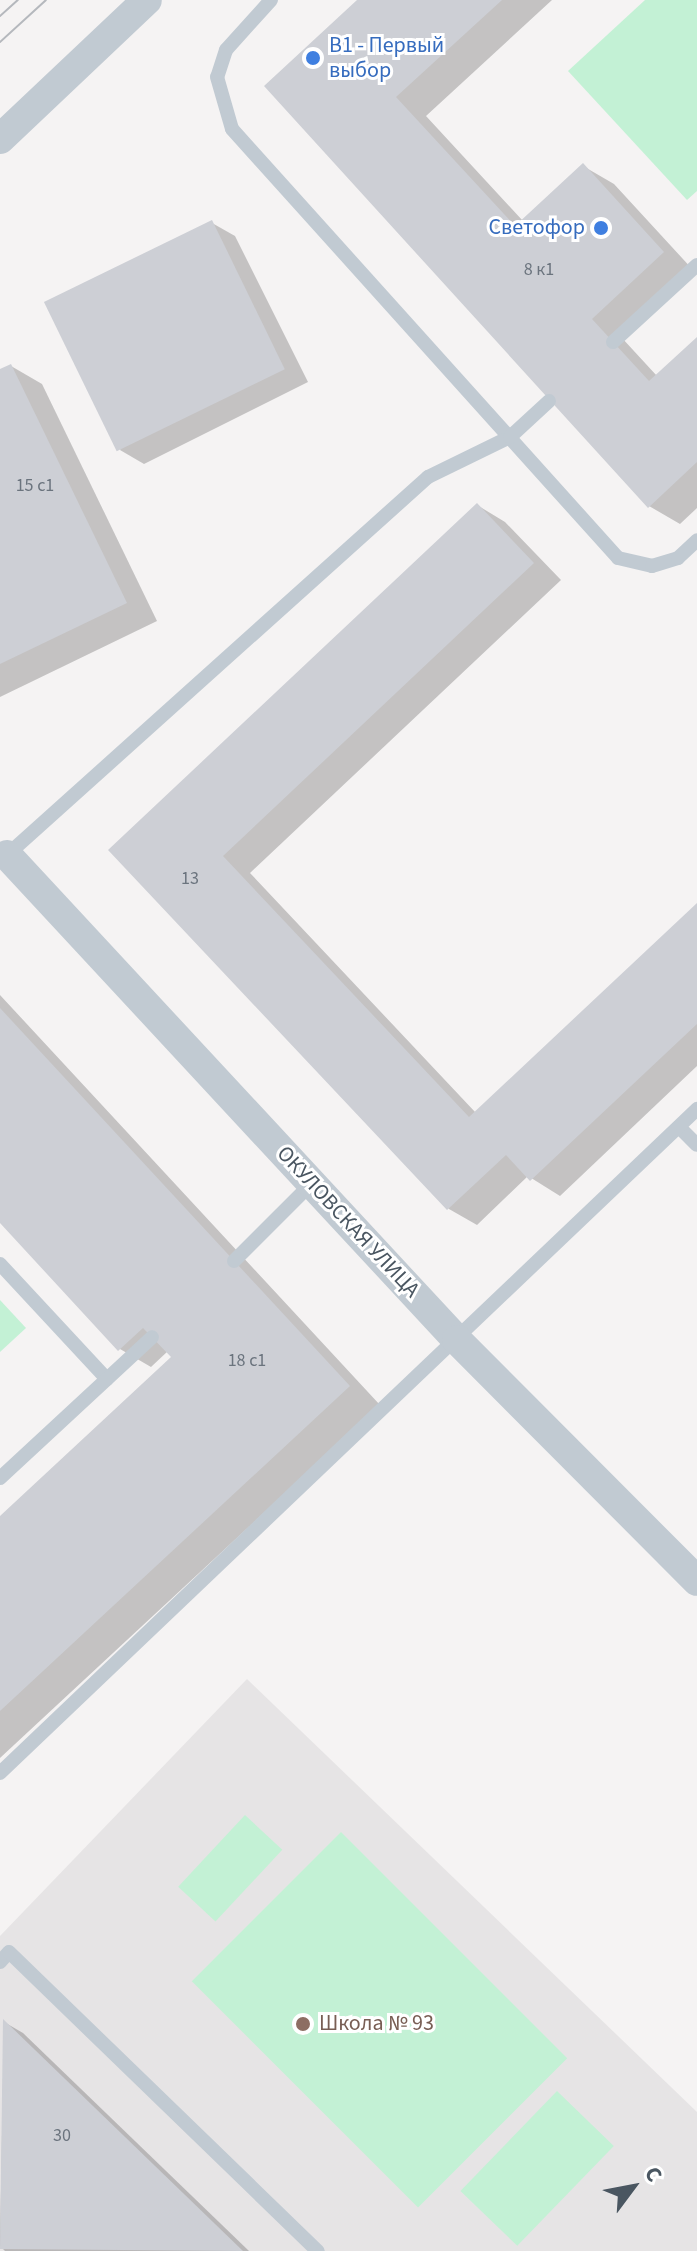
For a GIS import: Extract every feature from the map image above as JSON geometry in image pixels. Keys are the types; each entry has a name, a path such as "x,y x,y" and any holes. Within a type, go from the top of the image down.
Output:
{"street":[{"path":"0,139 147,0"},
{"name":"ОКУЛОВСКАЯ УЛИЦА","path":"3,858 457,1340 697,1581"}],"lane":[{"path":"271,0 226,50 217,77 232,129 618,558 652,566 678,558 697,540"},
{"path":"613,342 697,265"},
{"path":"3,858 428,477 510,437 549,401"},
{"path":"0,1773 697,1109"},
{"path":"679,1127 697,1145"},
{"path":"234,1261 312,1183"},
{"path":"0,1264 107,1379"},
{"path":"0,1478 152,1337"},
{"path":"0,1962 9,1952 318,2251"}],"shaded area":[{"name":"Школа № 93","path":"247,1679 697,2112 697,2251 0,2251 0,1936"}],"green space":[{"path":"645,0 697,0 697,191 687,200 568,71"},
{"path":"0,1300 26,1328 0,1352"},
{"path":"245,1815 282,1850 215,1921 178,1887"},
{"path":"341,1832 567,2058 418,2207 192,1981"},
{"path":"557,2091 614,2146 517,2246 460,2191"}],"building":[{"path":"357,0 502,0 396,97 515,226 583,163 664,252 592,319 649,381 697,337 697,462 648,508 264,86"},
{"path":"212,220 285,369 117,451 44,302"},
{"path":"11,364 127,603 0,664 0,369"},
{"path":"477,503 534,563 223,856 469,1117 697,903 697,1024 530,1181 506,1155 447,1210 108,850"},
{"path":"0,1008 350,1386 0,1711 0,1516 171,1357 143,1328 118,1351 0,1223"},
{"path":"3,2019 243,2251 0,2249"}],"tram line":[{"path":"0,16 18,0"},
{"path":"0,42 46,0"}],"place":[{"name":"В1 - Первый выбор","path":"313,58"},
{"name":"Светофор","path":"601,228"},
{"name":"Школа № 93","path":"303,2024"}]}
